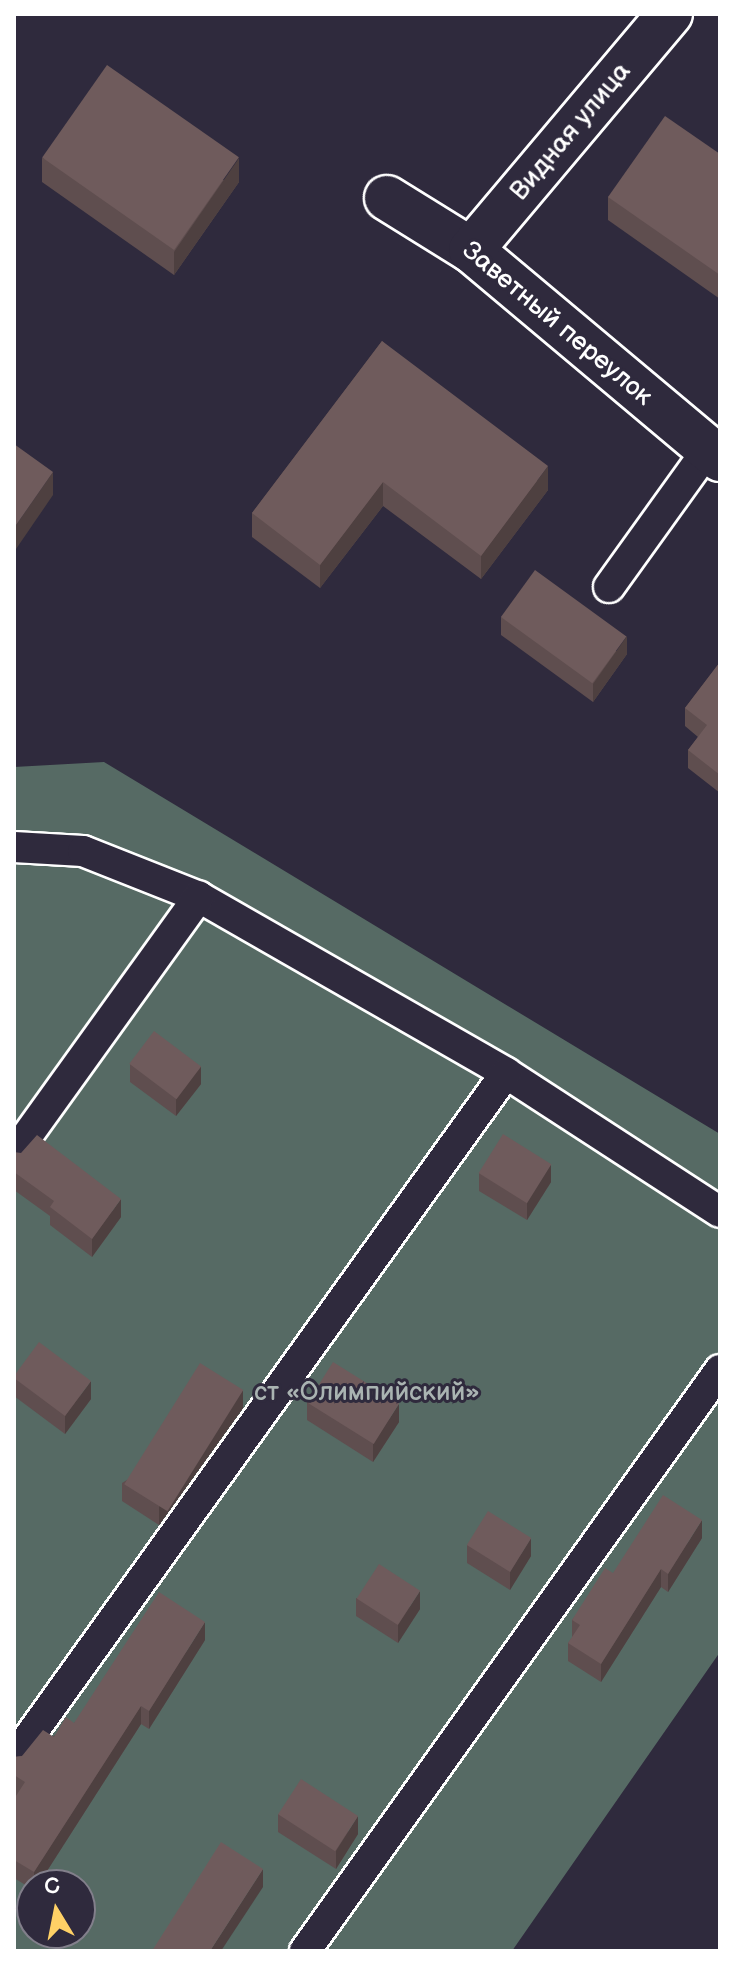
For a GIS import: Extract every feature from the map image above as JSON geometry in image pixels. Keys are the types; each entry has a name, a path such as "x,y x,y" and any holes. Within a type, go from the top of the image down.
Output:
{"street":[{"name":"Видная улица","path":"471,250 670,14"},
{"name":"Заветный переулок","path":"387,198 471,250 714,454"}],"lane":[{"path":"609,587 714,454"},
{"path":"14,847 83,851 199,897 506,1073 720,1212"},
{"path":"14,1154 199,897"},
{"path":"14,1758 506,1073"},
{"path":"305,1951 720,1370"}],"green space":[{"name":"ст «Олимпийский»","path":"104,762 720,1134 720,1652 512,1951 14,1951 14,767"}],"building":[{"path":"107,65 239,157 174,250 42,158"},
{"path":"665,116 720,154 720,275 608,197"},
{"path":"382,341 548,466 481,556 383,482 320,565 252,513"},
{"path":"14,444 53,472 14,528"},
{"path":"535,570 626,636 592,683 501,617"},
{"path":"720,662 720,775 688,750 707,725 685,708"},
{"path":"154,1031 201,1067 176,1099 129,1064"},
{"path":"503,1134 551,1164 527,1203 479,1173"},
{"path":"37,1135 121,1199 92,1239 50,1207 54,1201 14,1172 14,1152 21,1153"},
{"path":"39,1342 91,1381 65,1416 14,1378"},
{"path":"333,1362 399,1403 374,1444 308,1403"},
{"path":"200,1363 243,1390 167,1511 124,1484"},
{"path":"663,1495 702,1520 668,1574 661,1569 601,1664 568,1643 580,1625 572,1620 605,1568 613,1573"},
{"path":"488,1511 531,1538 510,1572 467,1545"},
{"path":"379,1564 420,1591 398,1625 357,1598"},
{"path":"159,1592 205,1622 149,1711 141,1706 36,1869 29,1869 14,1860 14,1799 25,1782 14,1775 14,1757 22,1756 43,1730 54,1737 66,1717 74,1723"},
{"path":"301,1779 358,1816 335,1851 278,1814"},
{"path":"221,1842 263,1869 210,1951 152,1951"}]}
